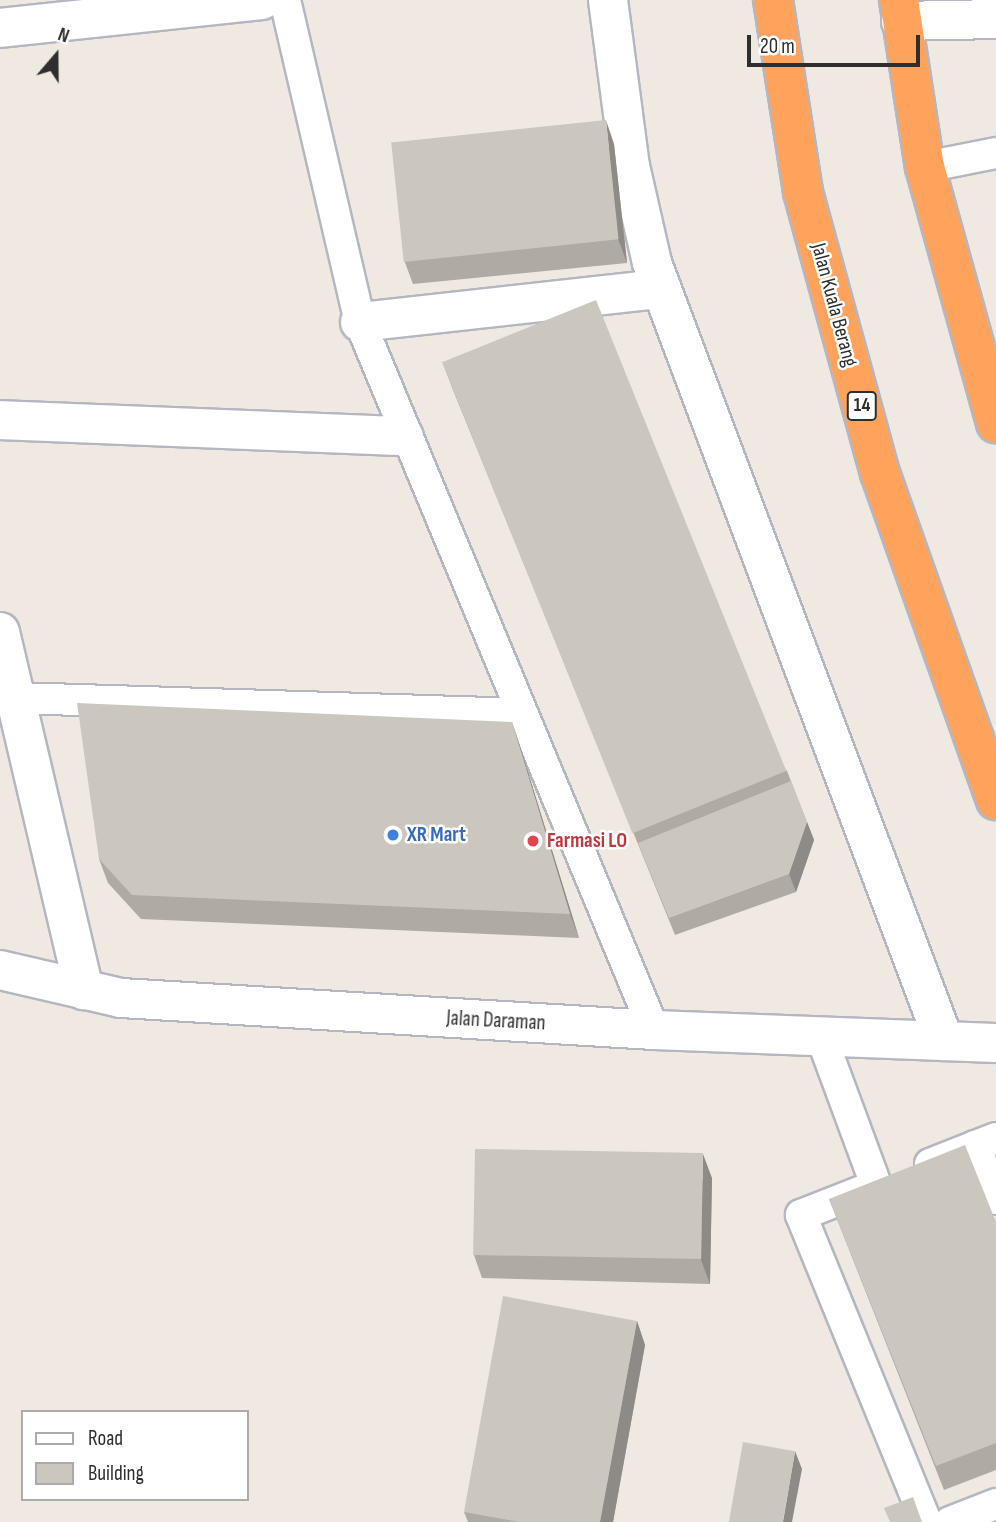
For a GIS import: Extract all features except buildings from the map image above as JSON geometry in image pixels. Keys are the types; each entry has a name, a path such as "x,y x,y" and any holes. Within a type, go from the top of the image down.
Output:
{"highway":[{"name":"Jalan Kuala Berang","path":"773,0 803,192 880,473 996,800"},
{"path":"900,10 925,167 996,423"}],"street":[{"path":"0,28 262,0"},
{"path":"608,0 630,166 661,289 944,1041"},
{"path":"900,10 996,19"},
{"path":"360,322 661,289"},
{"path":"0,420 404,436"},
{"path":"0,632 84,990"},
{"name":"Jalan Daraman","path":"0,970 121,998 654,1030 996,1043"}],"lane":[{"path":"285,0 360,322 404,436 654,1030"},
{"path":"925,167 996,153"},
{"path":"16,698 522,714"},
{"path":"821,1036 876,1185"},
{"path":"926,1522 802,1215 986,1142 996,1199"},
{"path":"950,1522 996,1504"}],"place":[{"name":"XR Mart","path":"393,835"},
{"name":"Farmasi LO","path":"533,841"}]}
